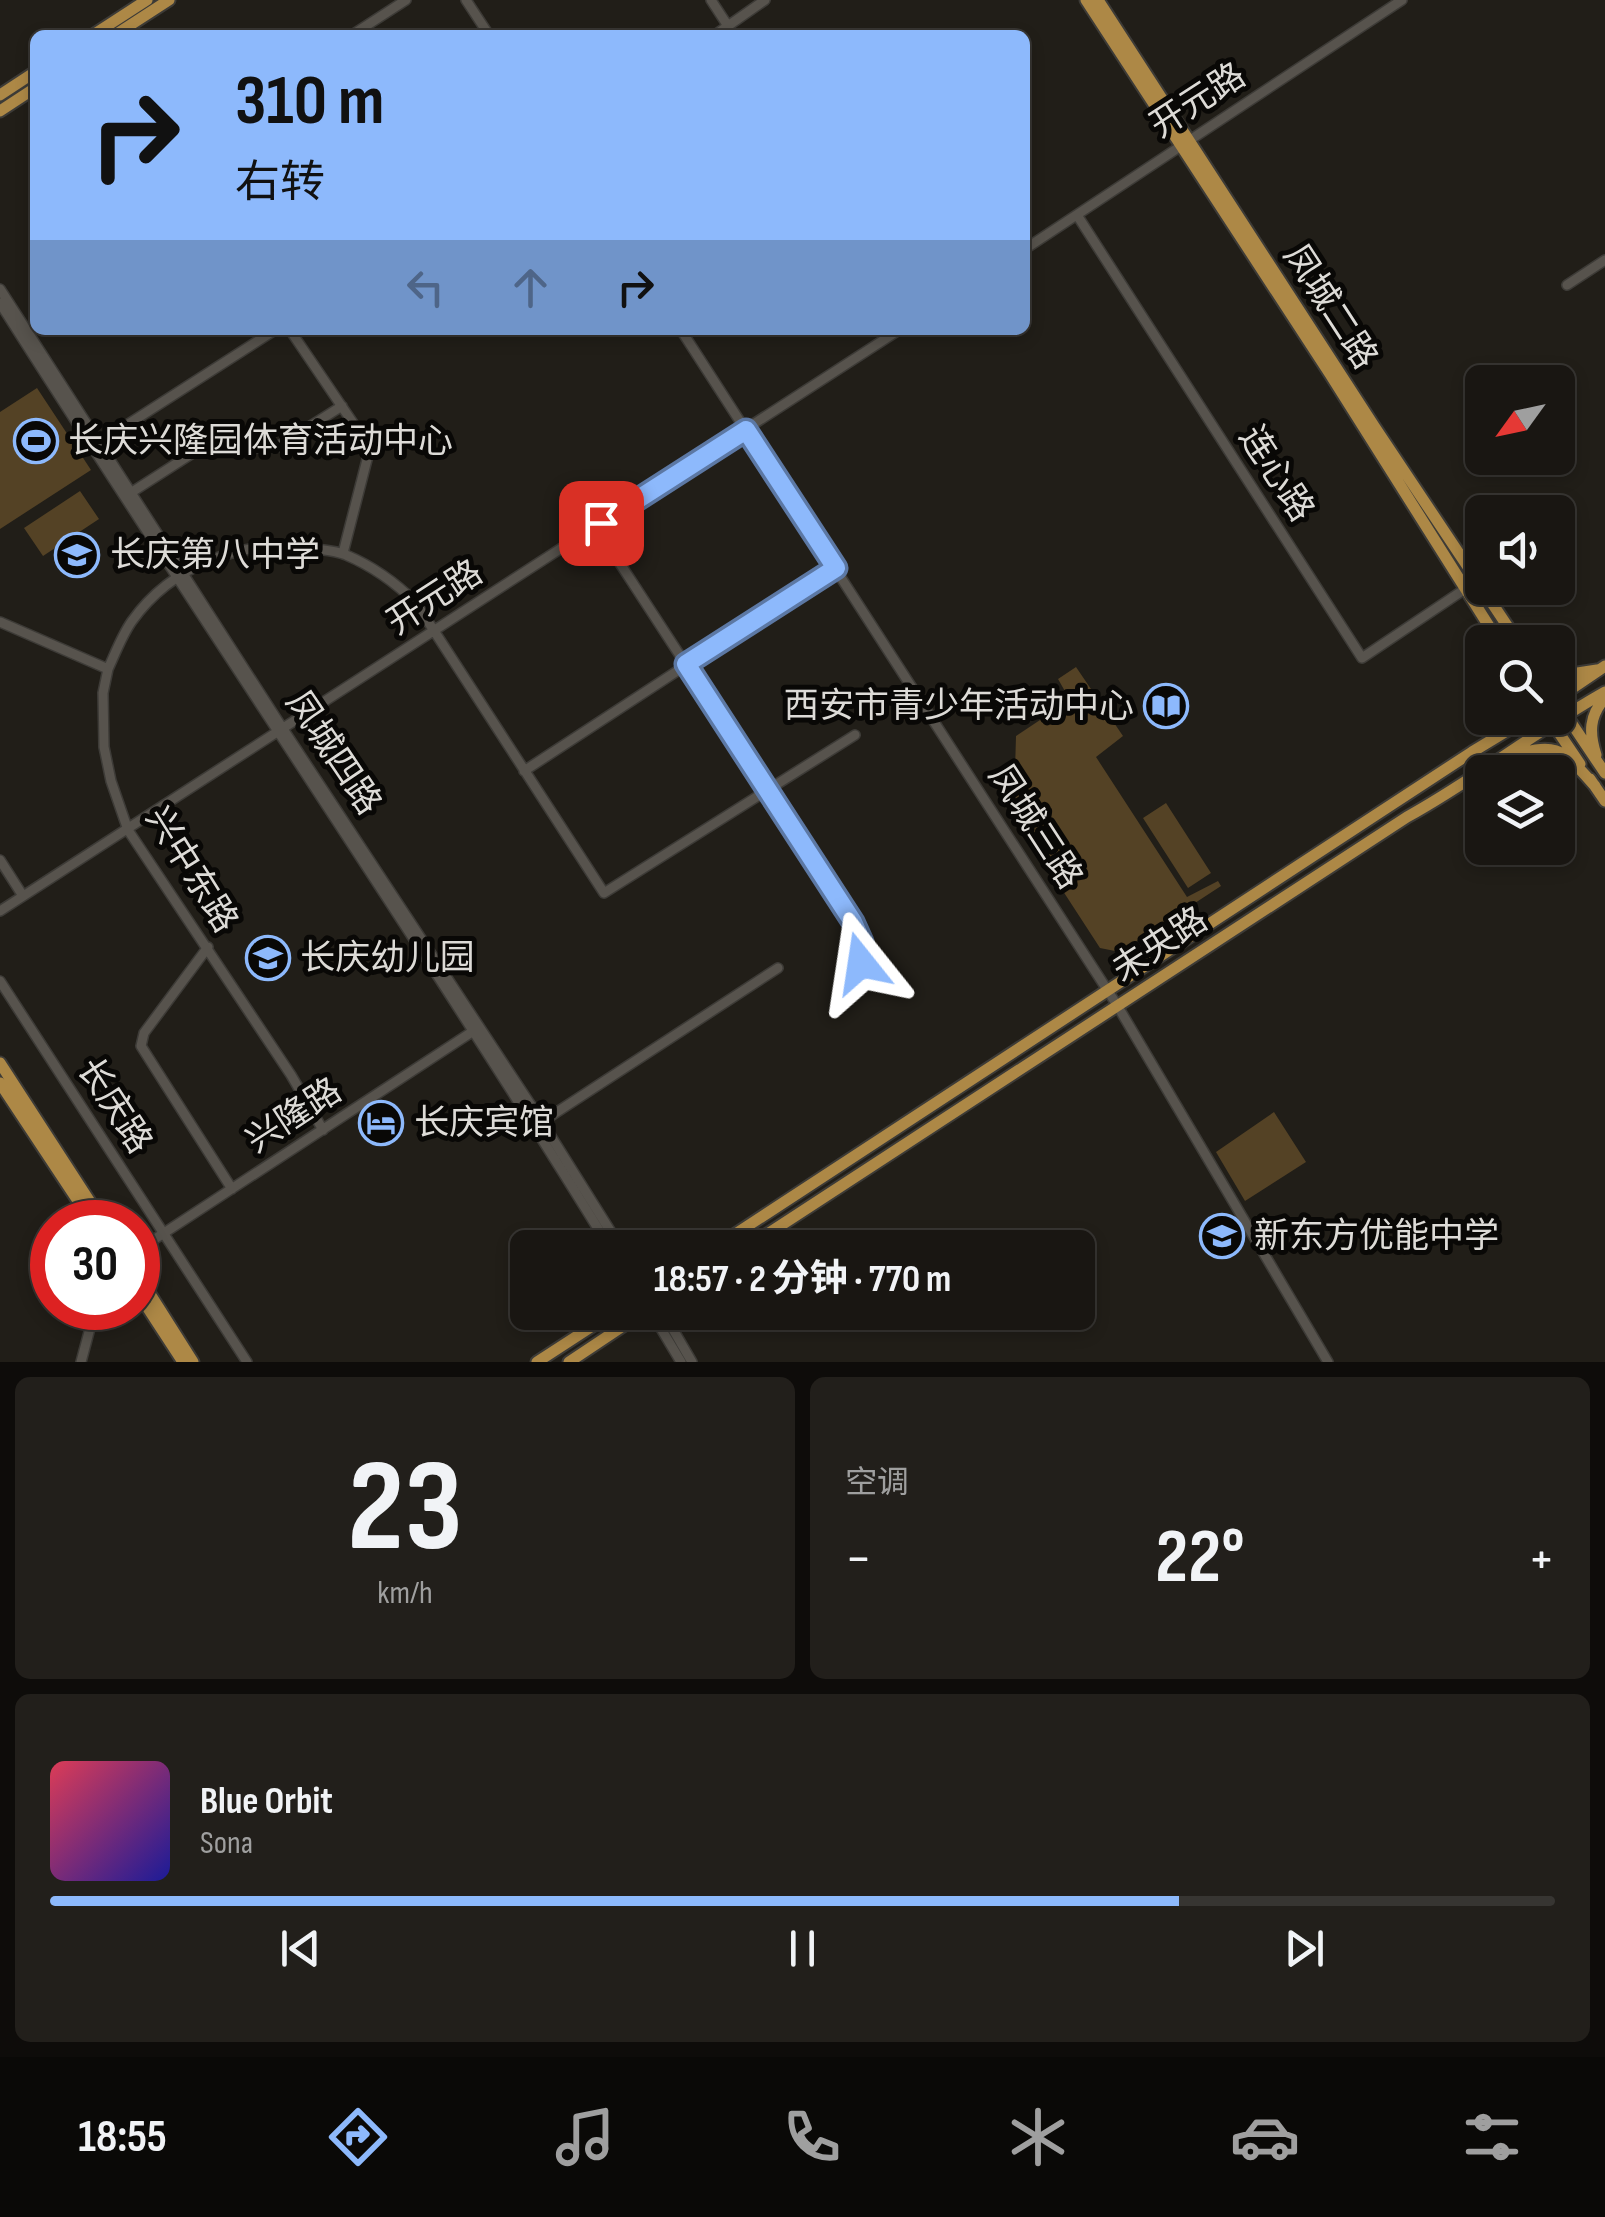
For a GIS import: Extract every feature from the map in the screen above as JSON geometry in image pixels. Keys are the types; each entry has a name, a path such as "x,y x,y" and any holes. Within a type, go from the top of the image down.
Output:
{"main road":[{"path":"101,30 147,0"},
{"path":"123,30 168,0"},
{"name":"凤城二路","path":"1086,0 1506,625"},
{"name":"凤城二路","path":"1098,0 1465,589"},
{"path":"0,95 30,75"},
{"path":"0,110 30,91"},
{"path":"1575,674 1605,666"},
{"path":"1575,688 1605,666"},
{"path":"1605,695 1590,728 1605,773"},
{"name":"未央路","path":"1575,711 1605,695"},
{"path":"1575,729 1605,773"},
{"path":"1489,741 1494,735"},
{"name":"未央路","path":"741,1230 1499,735"},
{"name":"未央路","path":"1506,755 1532,735"},
{"path":"1561,735 1605,802"},
{"path":"1519,755 1544,748 1561,755"},
{"path":"1575,765 1595,786"},
{"name":"未央路","path":"773,1230 1465,783"},
{"path":"0,1063 89,1200"},
{"path":"0,1082 78,1200"},
{"path":"160,1310 193,1362"},
{"path":"160,1328 182,1362"},
{"path":"537,1362 586,1330"},
{"path":"574,1360 620,1330"}],"street":[{"path":"360,30 406,0"},
{"path":"466,0 486,30"},
{"path":"711,0 728,26"},
{"path":"723,30 765,0"},
{"name":"开元路","path":"1030,245 1402,0"},
{"name":"连心路","path":"1077,215 1362,658 1465,589"},
{"path":"1567,284 1605,260"},
{"name":"凤城四路","path":"0,289 95,446 132,492 181,576"},
{"name":"凤城四路","path":"0,303 609,1230"},
{"path":"95,446 267,335"},
{"path":"293,335 370,448 343,553"},
{"name":"凤城三路","path":"684,335 1107,988 1328,1362"},
{"name":"开元路","path":"0,911 892,335"},
{"path":"132,492 196,451 277,447 342,406"},
{"path":"606,542 853,922 862,942 861,963 839,989"},
{"path":"0,622 108,670 132,622 155,596 209,560 242,549 292,546 343,553 395,583 416,603 604,893 854,735"},
{"path":"524,770 836,568"},
{"name":"兴中东路","path":"108,670 103,693 104,747 128,830 324,1130"},
{"path":"0,860 24,896"},
{"path":"208,948 144,1032 142,1046 232,1189"},
{"path":"539,1124 778,968"},
{"name":"长庆路","path":"0,981 248,1362"},
{"name":"兴隆路","path":"160,1236 477,1029"},
{"name":"凤城四路","path":"539,1124 600,1230"},
{"path":"81,1362 90,1330"},
{"path":"660,1330 681,1362"},
{"path":"673,1330 692,1362"}],"shaded area":[{"name":"长庆兴隆园体育活动中心","path":"37,388 91,470 0,529 0,412"},
{"path":"80,491 99,519 43,556 24,528"},
{"path":"1076,667 1123,736 1096,757 1187,897 1218,881 1221,886 1120,952 1100,948 994,785 1015,771 1016,736 1070,700 1058,679"},
{"path":"1166,803 1211,873 1188,888 1143,818"},
{"path":"1274,1112 1306,1162 1245,1201 1216,1152"}],"place":[{"name":"长庆兴隆园体育活动中心","path":"36,441"},
{"name":"长庆第八中学","path":"77,555"},
{"name":"西安市青少年活动中心","path":"1166,706"},
{"name":"长庆幼儿园","path":"268,958"},
{"name":"长庆宾馆","path":"381,1123"},
{"name":"新东方优能中学","path":"1222,1236"}],"route":[{"path":"601,523 746,430 836,568 686,664 853,922 862,942 861,963"}]}
